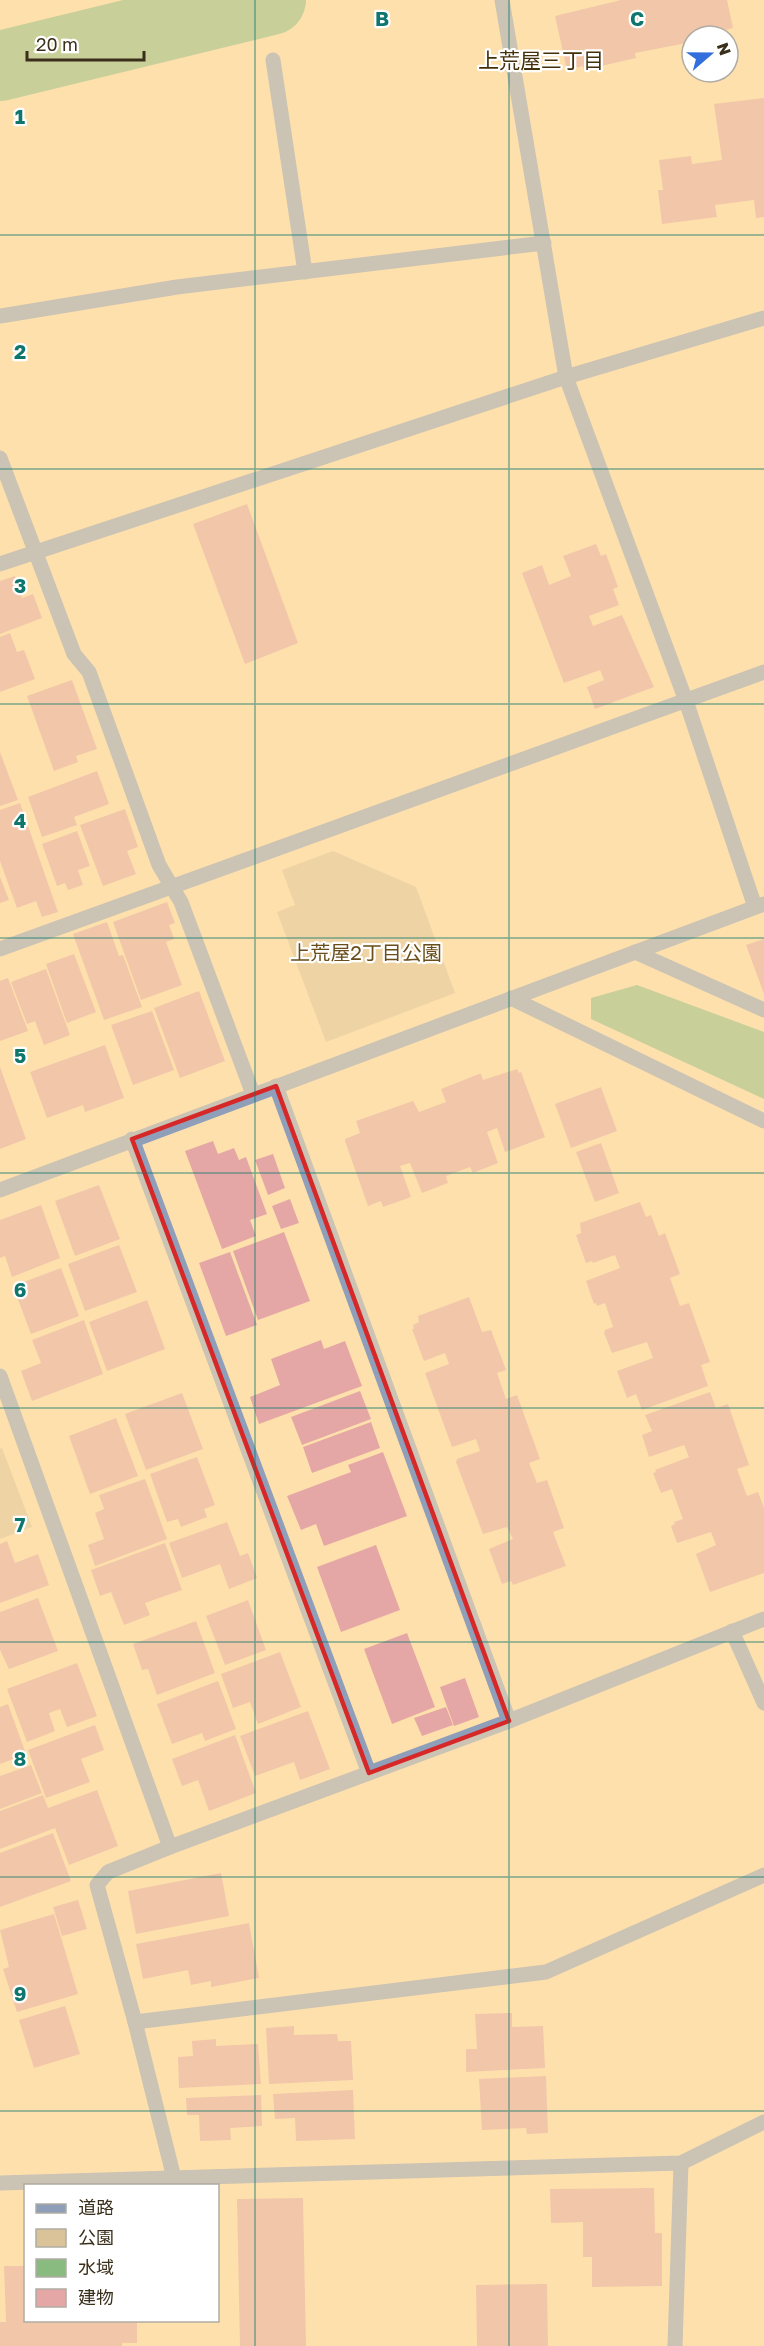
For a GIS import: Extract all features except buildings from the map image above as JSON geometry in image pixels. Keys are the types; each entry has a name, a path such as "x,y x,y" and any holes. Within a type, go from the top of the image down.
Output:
{"street":[{"path":"0,1190 760,905 566,377 502,0"},
{"path":"273,60 305,272"},
{"path":"0,316 177,287 544,243"},
{"path":"0,564 566,377 764,318"},
{"path":"0,458 74,654 88,672 159,865 181,902 252,1094"},
{"path":"0,949 764,672"},
{"path":"634,952 764,1010"},
{"path":"511,998 764,1120"},
{"path":"276,1086 509,1722"},
{"path":"132,1139 369,1773"},
{"path":"0,1376 170,1847"},
{"path":"174,2178 135,2022 97,1885 108,1872 509,1722 764,1619"},
{"path":"732,1631 764,1703"},
{"path":"135,2022 546,1972 764,1875"},
{"path":"0,2183 681,2163 764,2122"},
{"path":"675,2346 681,2163"}],"highlighted area":[{"path":"276,1086 509,1721 369,1773 132,1139"}],"green space":[{"name":"上荒屋2丁目公園","path":"333,851 416,887 455,993 326,1042 277,912 295,905 282,870"},
{"path":"2,1448 32,1527 0,1539 0,1449"}],"water":[{"path":"637,985 764,1032 764,1099 591,1019 591,998"}],"waterway":[{"path":"0,66 271,0"}],"district":[{"name":"上荒屋三丁目","path":"541,61"}]}
